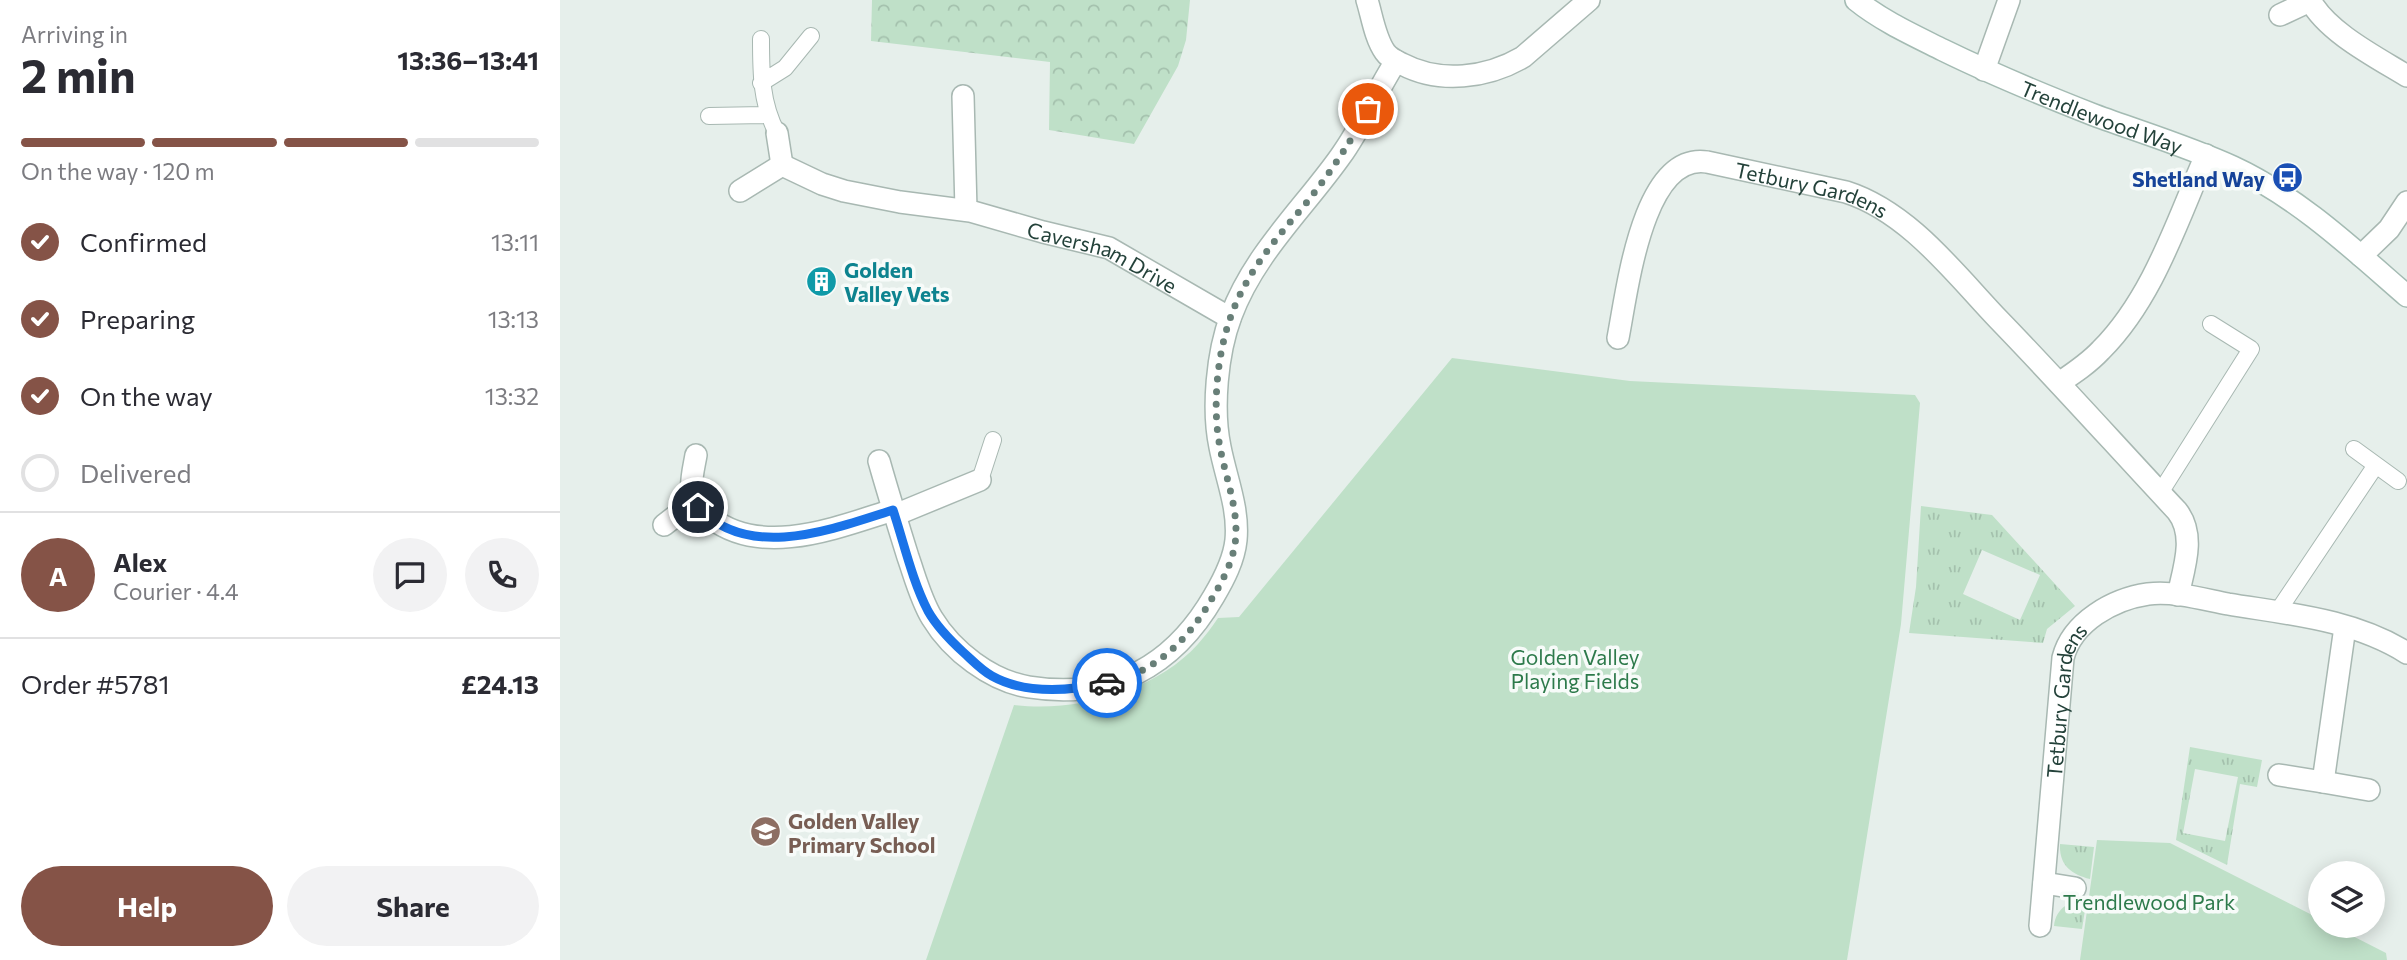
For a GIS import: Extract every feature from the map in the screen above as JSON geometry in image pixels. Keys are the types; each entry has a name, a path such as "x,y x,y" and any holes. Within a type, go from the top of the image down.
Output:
{"street":[{"path":"1367,0 1383,49 1396,61 1435,75 1489,72 1523,57 1589,0"},
{"name":"Trendlewood Way","path":"1856,0 1901,29 1984,70 2237,169 2298,207 2407,296"},
{"path":"1984,70 2008,0"},
{"path":"2280,15 2310,1 2333,27 2407,76"},
{"path":"879,461 916,582 932,618 957,646 989,674 1017,685 1067,690 1116,681 1155,664 1182,641 1201,619 1222,581 1234,549 1236,518 1220,449 1216,414 1222,354 1230,318 1242,290 1264,254 1342,154 1396,61"},
{"path":"963,96 966,210"},
{"path":"740,191 782,165 772,124"},
{"path":"2059,383 2104,347 2135,306 2161,257 2206,155"},
{"name":"Tetbury Gardens","path":"1618,338 1636,251 1649,210 1657,192 1672,173 1687,163 1701,161 1846,192 1868,200 1904,222 1939,257 2182,518 2187,531 2187,548 2178,595"},
{"name":"Caversham Drive","path":"782,165 844,191 900,202 966,210 1110,248 1230,318"},
{"path":"2361,256 2389,229 2407,202"},
{"path":"696,456 691,489 702,511 727,529 761,536 789,536 823,531 894,512 980,480"},
{"path":"664,525 695,501"},
{"name":"Tetbury Gardens","path":"2040,926 2061,670 2068,640 2086,622 2121,602 2151,594 2178,595 2278,611 2345,627 2407,653"},
{"path":"2323,782 2345,627"},
{"path":"2279,775 2369,790"},
{"path":"2044,883 2076,888"}],"lane":[{"path":"761,83 785,68 811,36"},
{"path":"709,116 772,124 761,83 761,39"},
{"path":"2160,493 2251,349 2211,324"},
{"path":"980,480 993,440"},
{"path":"2354,449 2398,481"},
{"path":"2278,611 2376,465"}],"green space":[{"path":"872,0 1190,0 1186,40 1178,66 1134,144 1049,130 1050,62 871,41"},
{"name":"Golden Valley Playing Fields","path":"1452,358 1630,381 1915,395 1920,403 1901,624 1847,960 926,960 1014,705 1038,707 1088,702 1138,686 1181,660 1198,644 1218,618 1239,617"},
{"path":"1921,506 1992,515 2075,606 2047,629 2043,643 1909,633 1916,587","holes":["1982,550 2040,575 2020,620 1963,594"]},
{"path":"2190,747 2262,760 2257,787 2240,784 2227,865 2176,840","holes":["2195,769 2238,777 2225,841 2183,833"]},
{"name":"Trendlewood Park","path":"2097,840 2170,843 2308,913 2308,938 2357,938 2386,953 2387,960 2080,960"},
{"path":"2060,844 2094,847 2090,879 2067,868"},
{"path":"2087,897 2082,929 2054,926 2055,919 2065,906"}],"way so far":[{"path":"1107,683 1134,675 1155,664 1182,641 1201,619 1230,565 1236,540 1236,518 1220,449 1216,414 1224,341 1230,318 1255,267 1342,154 1368,109"}],"place":[{"name":"Shetland Way","path":"2288,178"},
{"name":"Golden Valley Vets","path":"821,281"},
{"name":"Golden Valley Primary School","path":"765,832"}],"route":[{"path":"698,507 731,531 780,537 823,531 893,510 926,608 938,627 976,664 1005,682 1042,689 1067,690 1107,683"}]}
